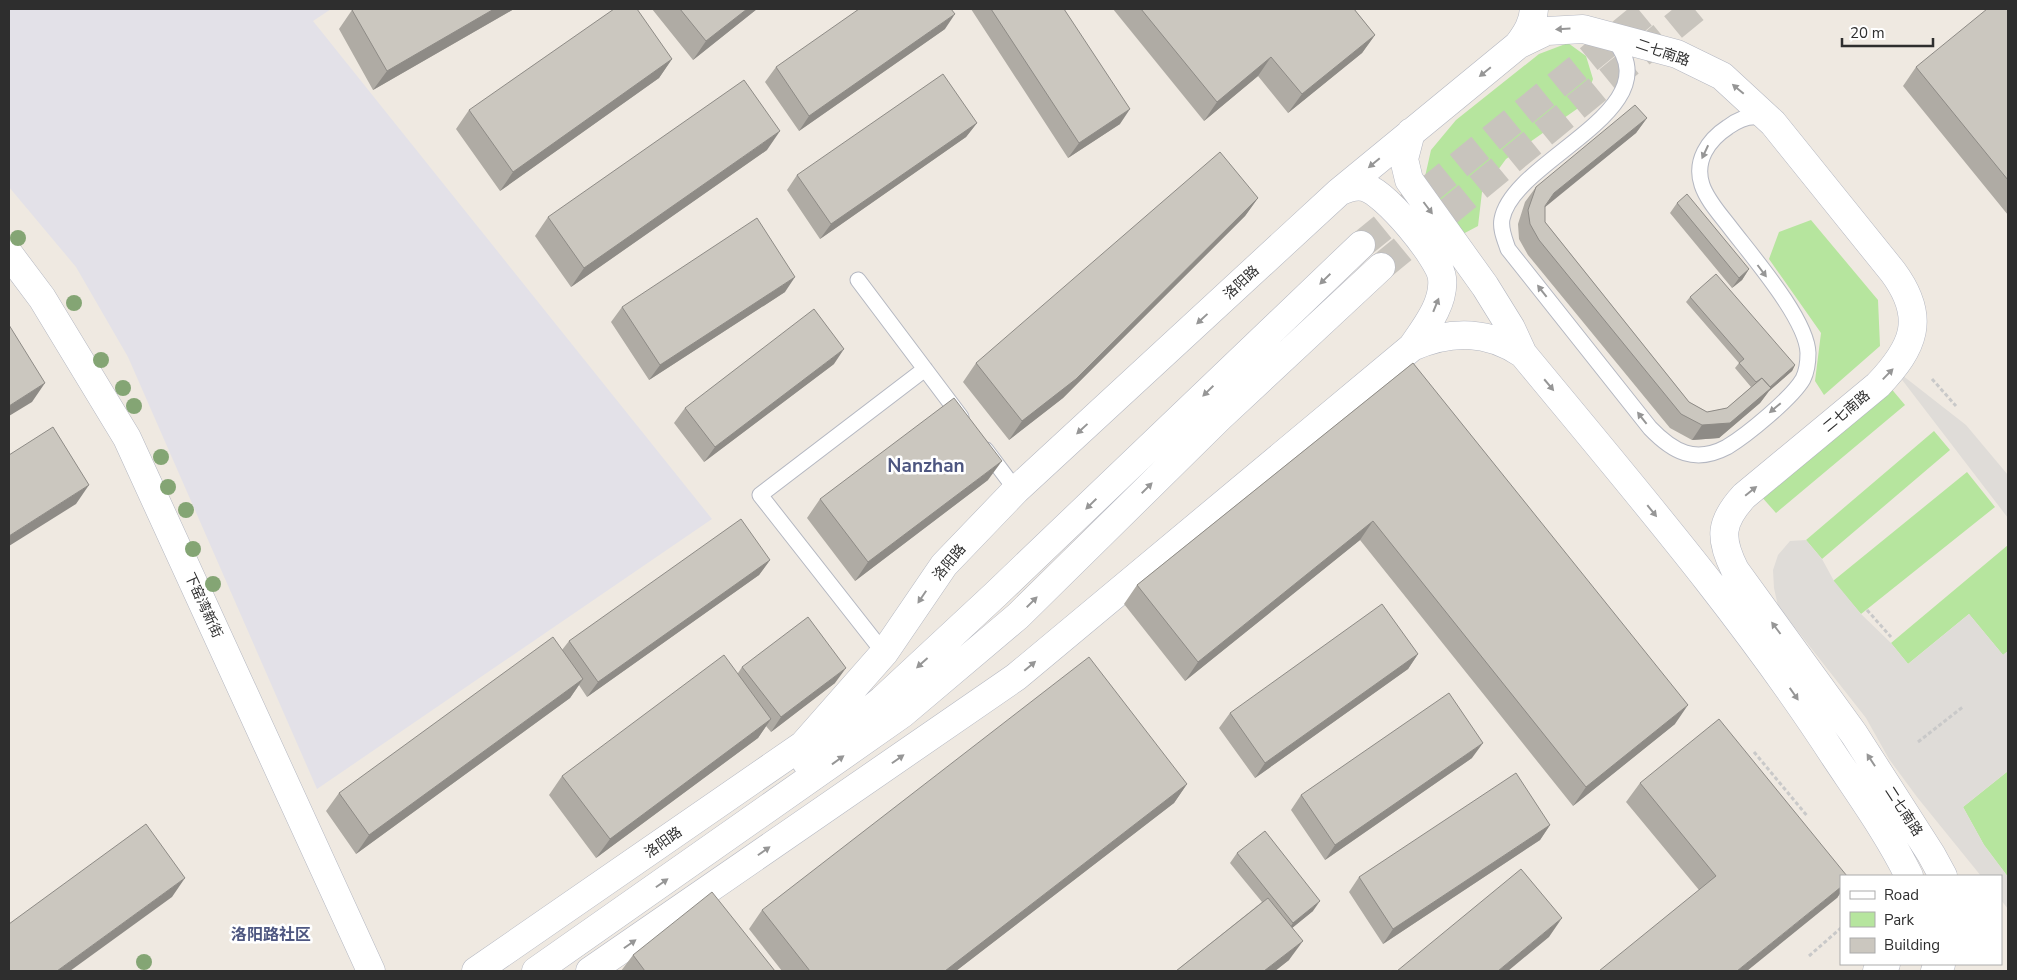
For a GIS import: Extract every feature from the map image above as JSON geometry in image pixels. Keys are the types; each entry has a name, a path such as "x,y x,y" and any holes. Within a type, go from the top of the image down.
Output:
{"main road":[{"path":"1411,132 1518,44 1527,34 1533,19 1534,9"},
{"path":"1588,9 1610,36"},
{"name":"二七南路","path":"1518,44 1538,34 1560,29 1583,29 1677,54 1716,73 1738,88 1773,123 1902,284 1910,298 1913,326 1904,353 1878,385 1733,508 1723,531 1724,544 1735,570 1854,734 1928,848 1942,875"},
{"name":"二七南路","path":"1411,132 1404,159 1409,180 1490,293 1523,354 1685,552 1794,693 1879,824 1908,875"},
{"name":"洛阳路","path":"476,971 803,745 884,654 944,565 1016,490 1339,192 1411,132"},
{"path":"590,971 1016,677 1412,347 1438,304 1442,285 1439,269 1405,221 1374,190 1357,186 1339,192"},
{"name":"洛阳路","path":"503,971 809,760 882,700 996,594 1361,245"},
{"name":"下窑湾新街","path":"9,254 42,298 127,438 371,971"},
{"path":"536,971 909,708 1018,616 1219,418 1381,267"},
{"path":"1412,347 1438,339 1473,335 1498,339 1523,354"}],"lane":[{"path":"1610,36 1623,50 1626,58 1626,78 1620,95 1606,113 1516,193 1502,219 1503,235 1508,249 1650,428 1672,449 1687,454 1702,456 1716,453 1733,443 1795,390 1807,367 1807,341 1796,316 1714,206 1701,184 1702,157 1709,144 1723,130 1736,121 1750,117 1762,118 1773,123"},
{"path":"858,280 1016,490"},
{"path":"884,654 760,495 925,369"}],"path":[{"path":"1932,379 1956,406"},
{"path":"1866,610 1891,638"},
{"path":"1918,742 1964,706"},
{"path":"1754,752 1808,817"},
{"path":"1809,956 1840,929"}],"shaded area":[{"path":"9,9 331,9 313,21 712,519 317,789 128,357 76,267 9,187"},
{"path":"1893,368 1966,425 2008,475 2008,518"},
{"path":"1806,540 1822,559 1834,581 1861,614 1891,643 1908,664 1969,614 2003,655 2008,651 2008,771 1963,807 1984,845 2008,877 2008,909 2002,901 2002,875 1980,875 1917,797 1889,759 1866,718 1778,606 1773,570 1778,555 1790,541"}],"green space":[{"path":"1568,43 1586,56 1593,79 1584,104 1506,159 1482,192 1478,226 1461,235 1422,190 1431,150 1456,120 1539,54"},
{"path":"1811,220 1878,300 1880,346 1824,395 1815,381 1821,333 1769,259 1779,232"},
{"path":"1889,386 1905,405 1776,513 1760,495"},
{"path":"1934,431 1950,450 1822,559 1806,540"},
{"path":"1967,472 1995,507 1861,614 1833,581"},
{"path":"2008,545 2008,651 2003,655 1969,614 1908,664 1891,643"},
{"path":"2008,771 2008,877 1984,845 1963,807"}],"building":[{"path":"494,9 387,71 352,10"},
{"path":"614,9 637,9 672,59 513,172 469,110"},
{"path":"680,9 747,9 706,41"},
{"path":"859,9 951,9 955,14 809,116 776,67"},
{"path":"991,9 1064,9 1130,109 1079,143"},
{"path":"1141,9 1354,9 1375,35 1302,94 1271,57 1217,102"},
{"path":"1987,9 2008,9 2008,180 1916,67"},
{"path":"943,74 977,123 831,224 797,175"},
{"path":"744,80 780,131 584,268 548,217"},
{"path":"1635,105 1647,118 1554,193 1545,206 1545,222 1689,402 1707,412 1727,408 1762,378 1771,388 1730,423 1702,425 1681,414 1539,240 1530,224 1528,210 1536,187"},
{"path":"1220,152 1258,198 1076,379 1022,421 976,363"},
{"path":"1687,194 1749,269 1739,278 1677,203"},
{"path":"757,218 795,277 660,365 622,307"},
{"path":"1716,274 1795,365 1770,387 1762,378 1756,382 1739,363 1744,359 1690,297"},
{"path":"814,309 844,349 715,447 685,408"},
{"path":"9,325 45,383 9,406"},
{"path":"1413,363 1688,705 1586,787 1373,521 1198,662 1137,585"},
{"path":"954,398 1002,461 868,562 820,499"},
{"path":"53,427 89,485 9,536 9,455"},
{"path":"741,519 770,560 598,682 569,641"},
{"path":"1382,604 1418,654 1265,763 1230,713"},
{"path":"808,617 846,668 781,717 742,667"},
{"path":"553,637 583,679 369,835 339,793"},
{"path":"724,655 771,719 610,839 562,776"},
{"path":"1089,657 1187,784 945,971 810,971 762,910"},
{"path":"1449,693 1483,743 1335,845 1301,795"},
{"path":"1719,719 1846,875 1840,875 1840,888 1737,971 1599,971 1716,876 1640,783"},
{"path":"1516,773 1550,825 1393,929 1359,877"},
{"path":"146,824 185,878 57,971 9,971 9,924"},
{"path":"1265,831 1320,901 1293,923 1237,853"},
{"path":"1521,869 1562,918 1498,971 1397,971"},
{"path":"712,892 775,971 645,971 633,955"},
{"path":"1268,898 1303,941 1264,971 1176,971"}],"tunnel":[{"path":"1361,245 1650,9"},
{"path":"1381,267 1695,9"}],"district":[{"name":"Nanzhan","path":"926,465"},
{"name":"洛阳路社区","path":"271,934"}]}
